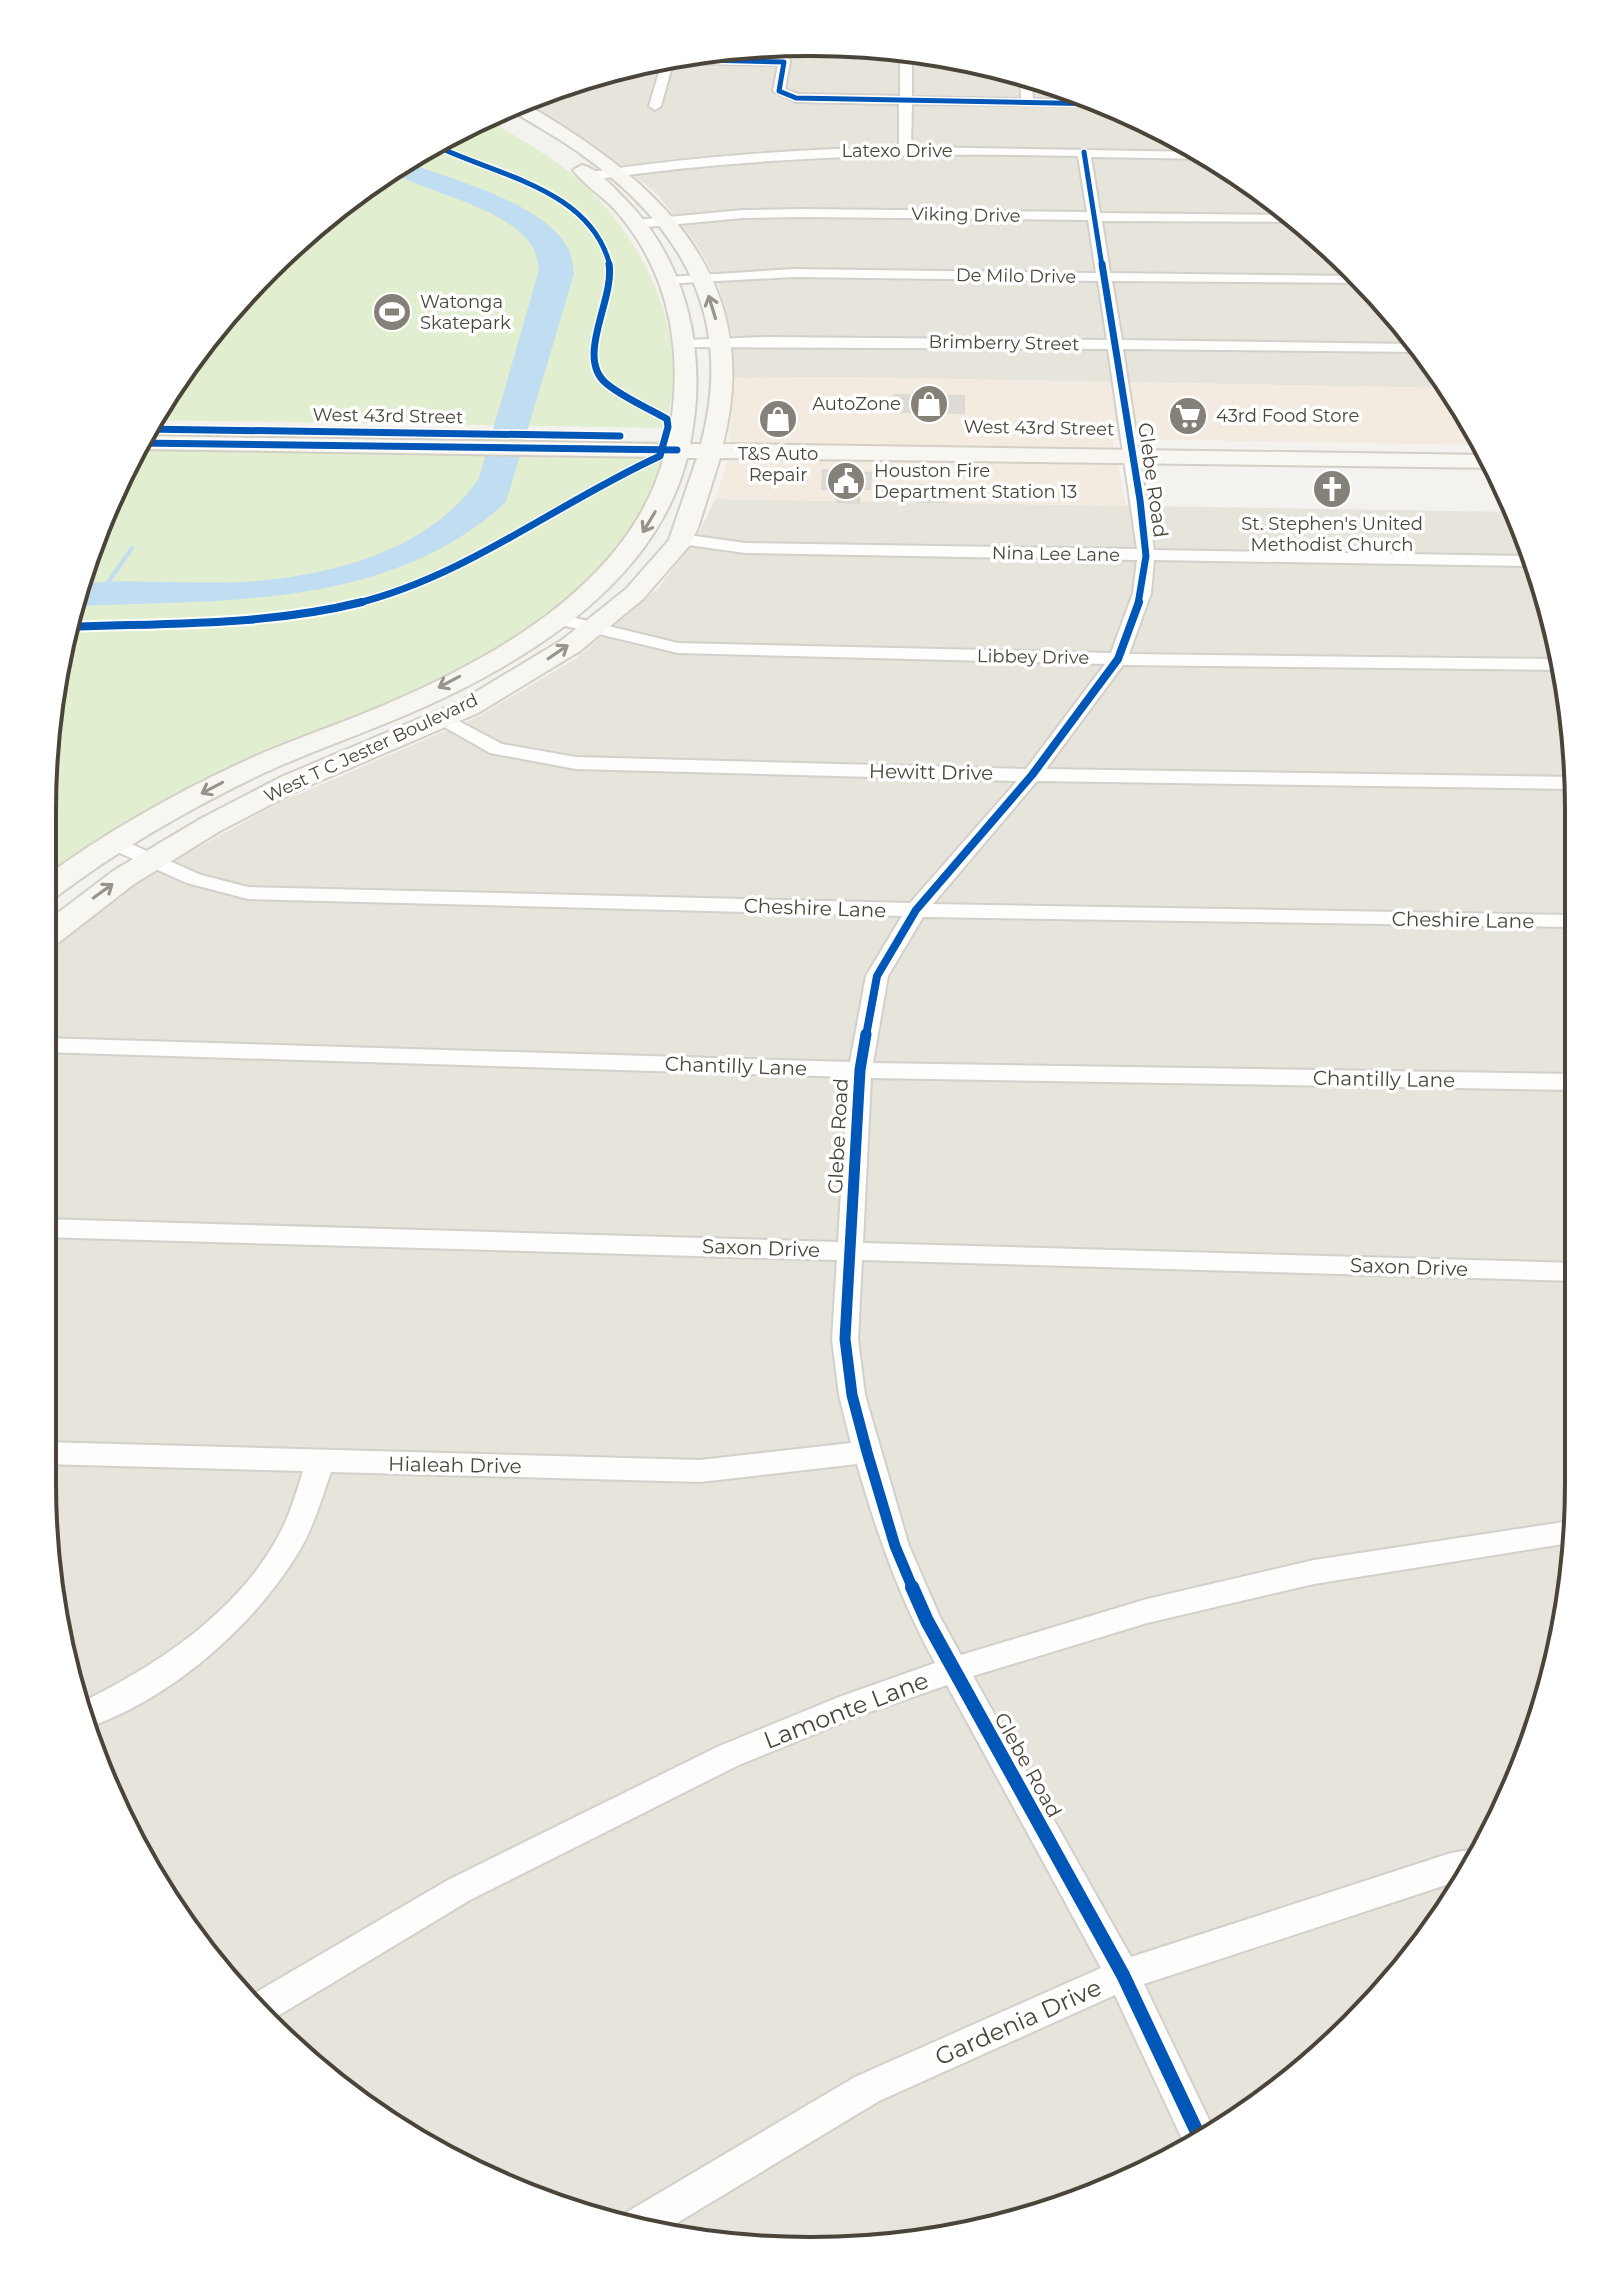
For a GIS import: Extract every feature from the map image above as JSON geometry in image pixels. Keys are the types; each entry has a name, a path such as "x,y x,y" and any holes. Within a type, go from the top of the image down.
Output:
{"main road":[{"name":"West T C Jester Boulevard","path":"56,929 147,859 272,792 442,720 533,669 592,629 646,585 681,539 713,444 723,389 723,343 703,278 667,221 644,194 558,129 526,111"},
{"name":"West T C Jester Boulevard","path":"56,883 113,843 215,786 289,751 406,705 559,619 617,564 644,531 660,503 684,413 686,344 668,281 636,224 590,176 507,120"},
{"name":"West 43rd Street","path":"159,430 322,439"},
{"name":"West 43rd Street","path":"152,443 322,439 1341,454 1474,451"},
{"name":"West 43rd Street","path":"1341,454 1479,461"}],"street":[{"path":"783,57 779,91 789,96 1074,104"},
{"path":"724,61 784,62"},
{"path":"905,151 906,62"},
{"path":"655,106 664,70"},
{"path":"1026,88 1027,103"},
{"name":"Latexo Drive","path":"590,176 702,159 793,152 1084,152 1185,155"},
{"name":"Glebe Road","path":"1084,152 1106,277 1146,556 1142,593 1118,659 1032,775 916,910 877,976 860,1070 847,1367 867,1452 895,1546 927,1621 1123,1975 1196,2131"},
{"name":"Viking Drive","path":"636,224 802,213 1278,219"},
{"name":"De Milo Drive","path":"668,281 794,273 1347,280"},
{"name":"Brimberry Street","path":"686,344 767,341 1406,348"},
{"name":"Nina Lee Lane","path":"681,539 745,548 1522,561"},
{"name":"Libbey Drive","path":"559,619 678,648 1118,659 1551,665"},
{"name":"Hewitt Drive","path":"442,720 497,749 576,763 1032,775 1564,783"},
{"name":"Cheshire Lane","path":"113,843 194,879 248,893 916,910 1565,921"},
{"name":"Chantilly Lane","path":"56,1045 860,1070 1565,1082"},
{"name":"Saxon Drive","path":"56,1228 1565,1272"},
{"name":"Hialeah Drive","path":"56,1453 700,1471 867,1452"},
{"path":"92,1711 188,1657 247,1600 292,1537 320,1462"},
{"name":"Lamonte Lane","path":"266,2005 459,1890 728,1756 850,1706 955,1669 1147,1611 1314,1572 1563,1533"},
{"name":"Gardenia Drive","path":"649,2220 867,2089 1123,1975 1461,1865"}],"shaded area":[{"path":"810,56 909,62 1006,82 1099,113 1188,157 1230,183 1308,243 1344,277 1378,313 1436,388 841,377 733,378 733,338 718,283 698,246 657,194 595,145 535,108 663,70 761,58"},
{"path":"841,377 1436,388 1470,445 1113,439 1126,506 715,499 729,457 733,378"},
{"path":"715,499 1503,512 1539,615 1559,712 1565,810 1563,1532 1551,1630 1525,1725 1508,1771 1464,1860 1409,1942 1344,2016 1270,2081 1188,2136 1099,2180 1006,2211 909,2231 810,2237 761,2235 663,2223 615,2211 522,2180 477,2159 391,2110 351,2081 313,2050 243,1980 183,1902 157,1860 113,1771 96,1725 70,1630 62,1581 56,1482 56,942 139,880 281,802 477,717 575,659 659,587 698,535"}],"green space":[{"path":"497,125 559,164 583,184 626,233 643,262 667,322 672,354 672,391 665,428 165,420 212,351 243,313 313,243 391,183 433,157"},
{"path":"150,447 660,456 665,461 651,502 616,551 578,589 491,654 56,878 58,761 70,663 96,568 113,522"}],"water":[{"path":"418,166 495,195 540,219 557,233 570,253 574,274 506,502 460,537 411,563 358,580 303,592 247,599 85,606 92,583 240,582 340,567 404,542 433,525 458,504 479,478 539,270 536,255 532,246 505,221 401,177"}],"building":[{"name":"AutoZone","path":"894,395 964,396 964,413 894,412"},
{"name":"Houston Fire Department Station 13","path":"823,470 871,473 870,489 859,489 859,503 837,502 837,489 822,489"},
{"path":"917,485 946,486 947,502 917,502"}],"waterway":[{"path":"104,588 132,548"}],"cycle path":[{"path":"729,61 784,62 779,91 796,98 1073,103"},
{"path":"79,627 202,623 289,616 376,599 418,584 479,555 599,486 660,456 668,427 667,419 605,383 595,368 593,351 609,290 610,268 605,246 589,223 554,197 445,151"},
{"path":"1084,152 1140,500 1146,556 1142,593 1118,659 1032,775 916,910 877,976 860,1070 845,1339 852,1395 867,1452 895,1546 927,1621 1123,1975 1196,2131"},
{"path":"159,429 620,436"},
{"path":"152,443 677,450"}],"place":[{"name":"Watonga Skatepark","path":"392,312"},
{"name":"AutoZone","path":"929,404"},
{"name":"43rd Food Store","path":"1188,416"},
{"name":"T&S Auto Repair","path":"778,419"},
{"name":"Houston Fire Department Station 13","path":"846,481"},
{"name":"St. Stephen's United Methodist Church","path":"1332,489"}]}
